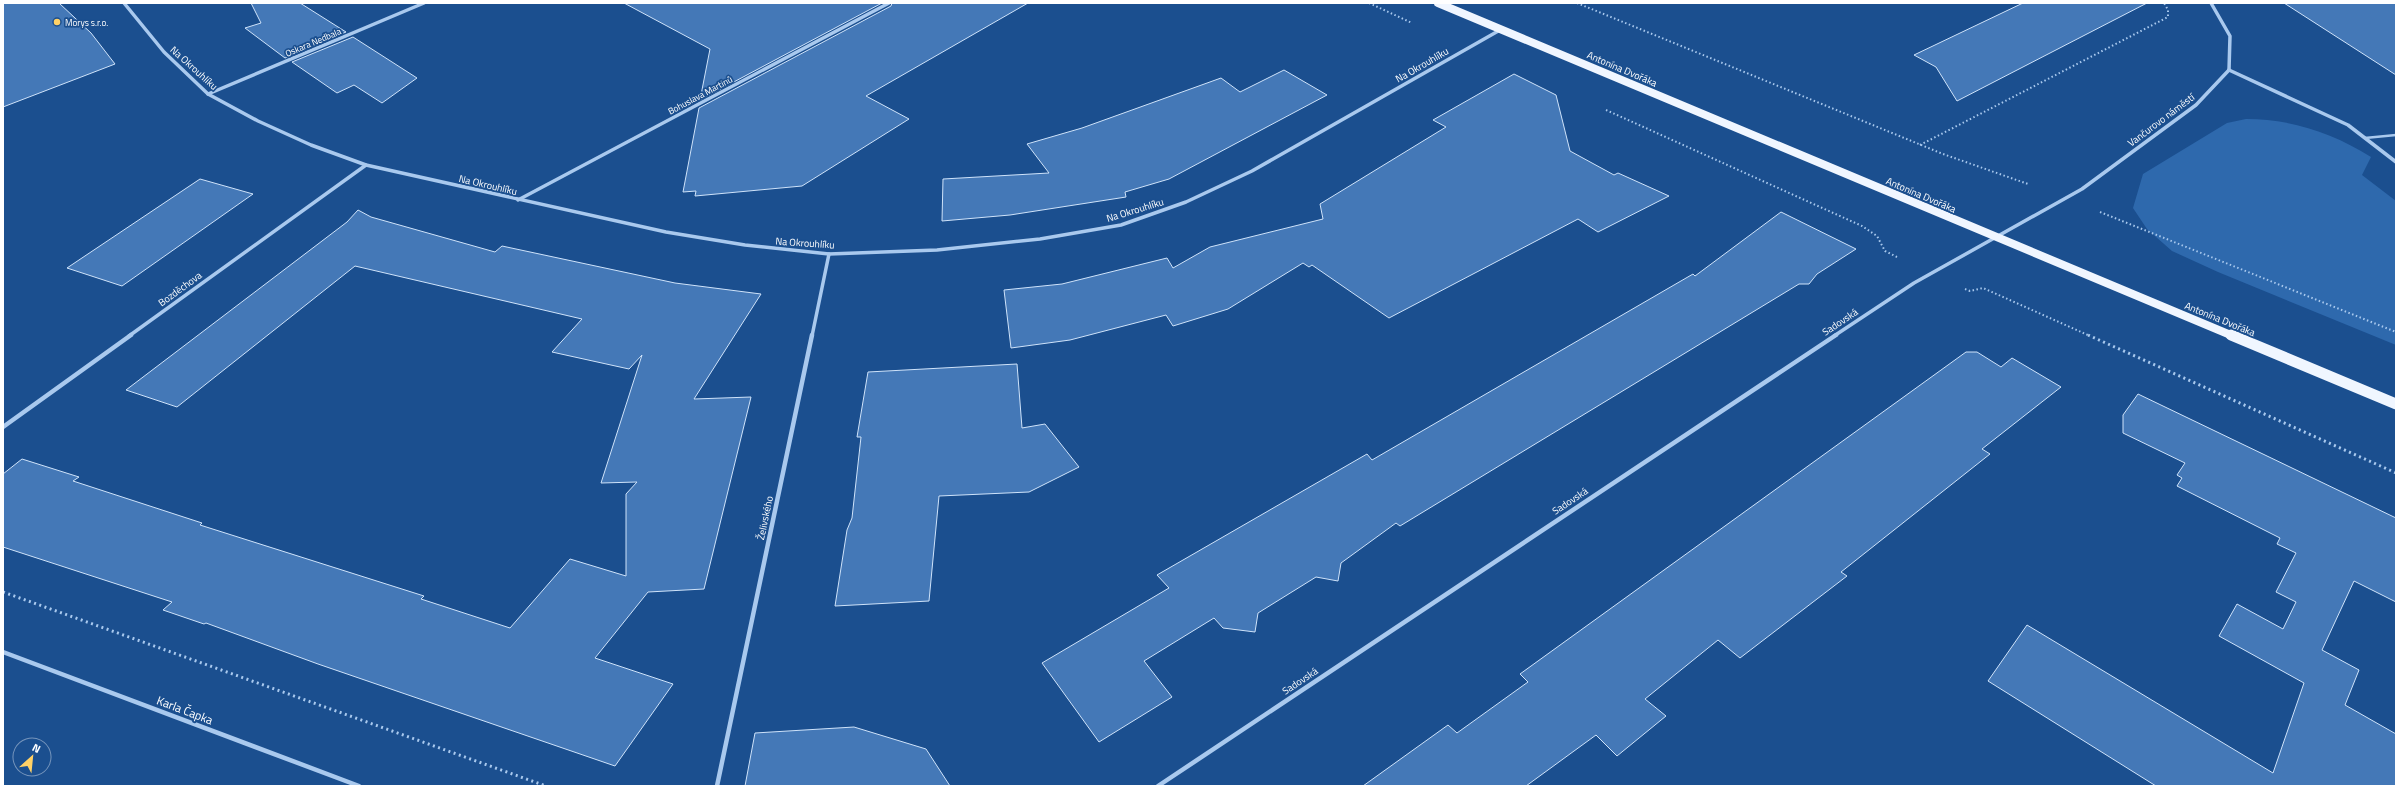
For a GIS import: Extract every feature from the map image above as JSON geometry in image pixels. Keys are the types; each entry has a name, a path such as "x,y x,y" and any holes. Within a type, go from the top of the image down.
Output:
{"main road":[{"name":"Antonína Dvořáka","path":"1438,3 1996,238 2396,404"}],"street":[{"name":"Na Okrouhlíku","path":"124,3 164,52 208,94 305,142 366,165 666,232 745,245 830,254 937,250 1032,240 1121,225 1186,202 1252,171 1500,30"},
{"name":"Oskara Nedbala","path":"208,94 424,3"},
{"name":"Bohuslava Martinů","path":"518,200 889,3"},
{"path":"2211,3 2230,36 2229,70 2348,126 2396,162"},
{"name":"Vančurovo náměstí","path":"1996,238 2067,199 2196,106 2229,70"},
{"name":"Bozděchova","path":"3,427 366,165"},
{"name":"Sadovská","path":"1158,786 1914,283 1996,238"},
{"name":"Želivského","path":"717,786 830,254"},
{"name":"Karla Čapka","path":"3,652 359,786"}],"lane":[{"path":"2365,138 2396,135"}],"path":[{"path":"1577,3 1920,145 2067,199 2396,332"},
{"path":"1920,145 2168,17 2168,10 2164,3"},
{"path":"1599,107 1862,226 1877,236 1885,251"},
{"path":"1970,291 1983,288 2396,473"},
{"path":"3,592 546,786"}],"shaded area":[{"path":"2246,119 2279,122 2311,129 2327,134 2357,148 2371,157 2362,175 2396,201 2396,345 2218,272 2172,251 2147,229 2133,208 2143,174 2227,123"}],"building":[{"path":"3,3 59,3 91,33 115,64 3,107"},
{"path":"251,3 300,3 346,32 285,58 245,28 261,23"},
{"path":"624,3 882,3 700,100 710,49"},
{"path":"892,3 1028,3 866,96 909,119 802,186 695,196 696,191 683,192 699,108 891,6"},
{"path":"2023,3 2147,3 1957,101 1936,67 1914,55"},
{"path":"2284,3 2396,3 2396,75"},
{"path":"353,37 417,78 382,103 354,85 337,93 292,62"},
{"path":"1284,70 1327,95 1169,179 1125,192 1126,197 1010,215 942,221 943,179 1049,173 1027,144 1082,128 1221,78 1240,92"},
{"path":"1514,74 1556,95 1570,151 1614,175 1618,173 1669,196 1598,232 1578,219 1389,318 1312,265 1309,267 1303,263 1228,309 1173,326 1166,315 1070,340 1011,348 1004,290 1062,284 1167,258 1173,268 1210,247 1323,219 1320,204 1446,127 1433,120"},
{"path":"200,179 253,194 122,286 67,268"},
{"path":"358,210 371,217 495,252 502,246 675,283 761,294 694,399 751,397 704,589 648,592 595,658 673,684 615,766 318,664 206,623 204,624 163,610 172,602 3,547 3,474 22,459 79,477 73,481 202,523 200,525 424,596 421,599 510,628 570,559 626,576 626,494 637,482 601,483 642,355 629,369 552,352 582,319 355,266 177,407 126,390 347,222"},
{"path":"1781,212 1856,249 1817,274 1809,284 1799,284 1400,526 1396,523 1341,563 1338,581 1316,577 1258,613 1255,632 1223,628 1214,618 1144,661 1172,697 1099,742 1042,663 1169,588 1157,575 1367,454 1372,460 1693,274 1695,276"},
{"path":"1966,352 1977,352 2001,367 2012,358 2061,387 1982,449 1990,454 1841,572 1847,576 1740,658 1718,640 1645,699 1666,716 1617,756 1596,735 1526,786 1363,786 1448,725 1457,733 1528,682 1520,674"},
{"path":"1017,364 1022,428 1045,424 1079,467 1029,492 939,496 929,601 835,606 847,530 852,518 861,437 857,437 868,372"},
{"path":"2138,394 2396,518 2396,602 2354,581 2322,650 2359,670 2345,705 2396,734 2396,786 2156,786 1988,681 2027,625 2273,773 2304,683 2219,636 2237,604 2283,629 2296,602 2276,592 2296,553 2277,544 2280,538 2177,486 2182,478 2177,475 2185,463 2123,433 2123,415"},
{"path":"854,727 926,749 950,786 745,786 755,733"}],"place":[{"name":"Morys s.r.o.","path":"57,22"}]}
